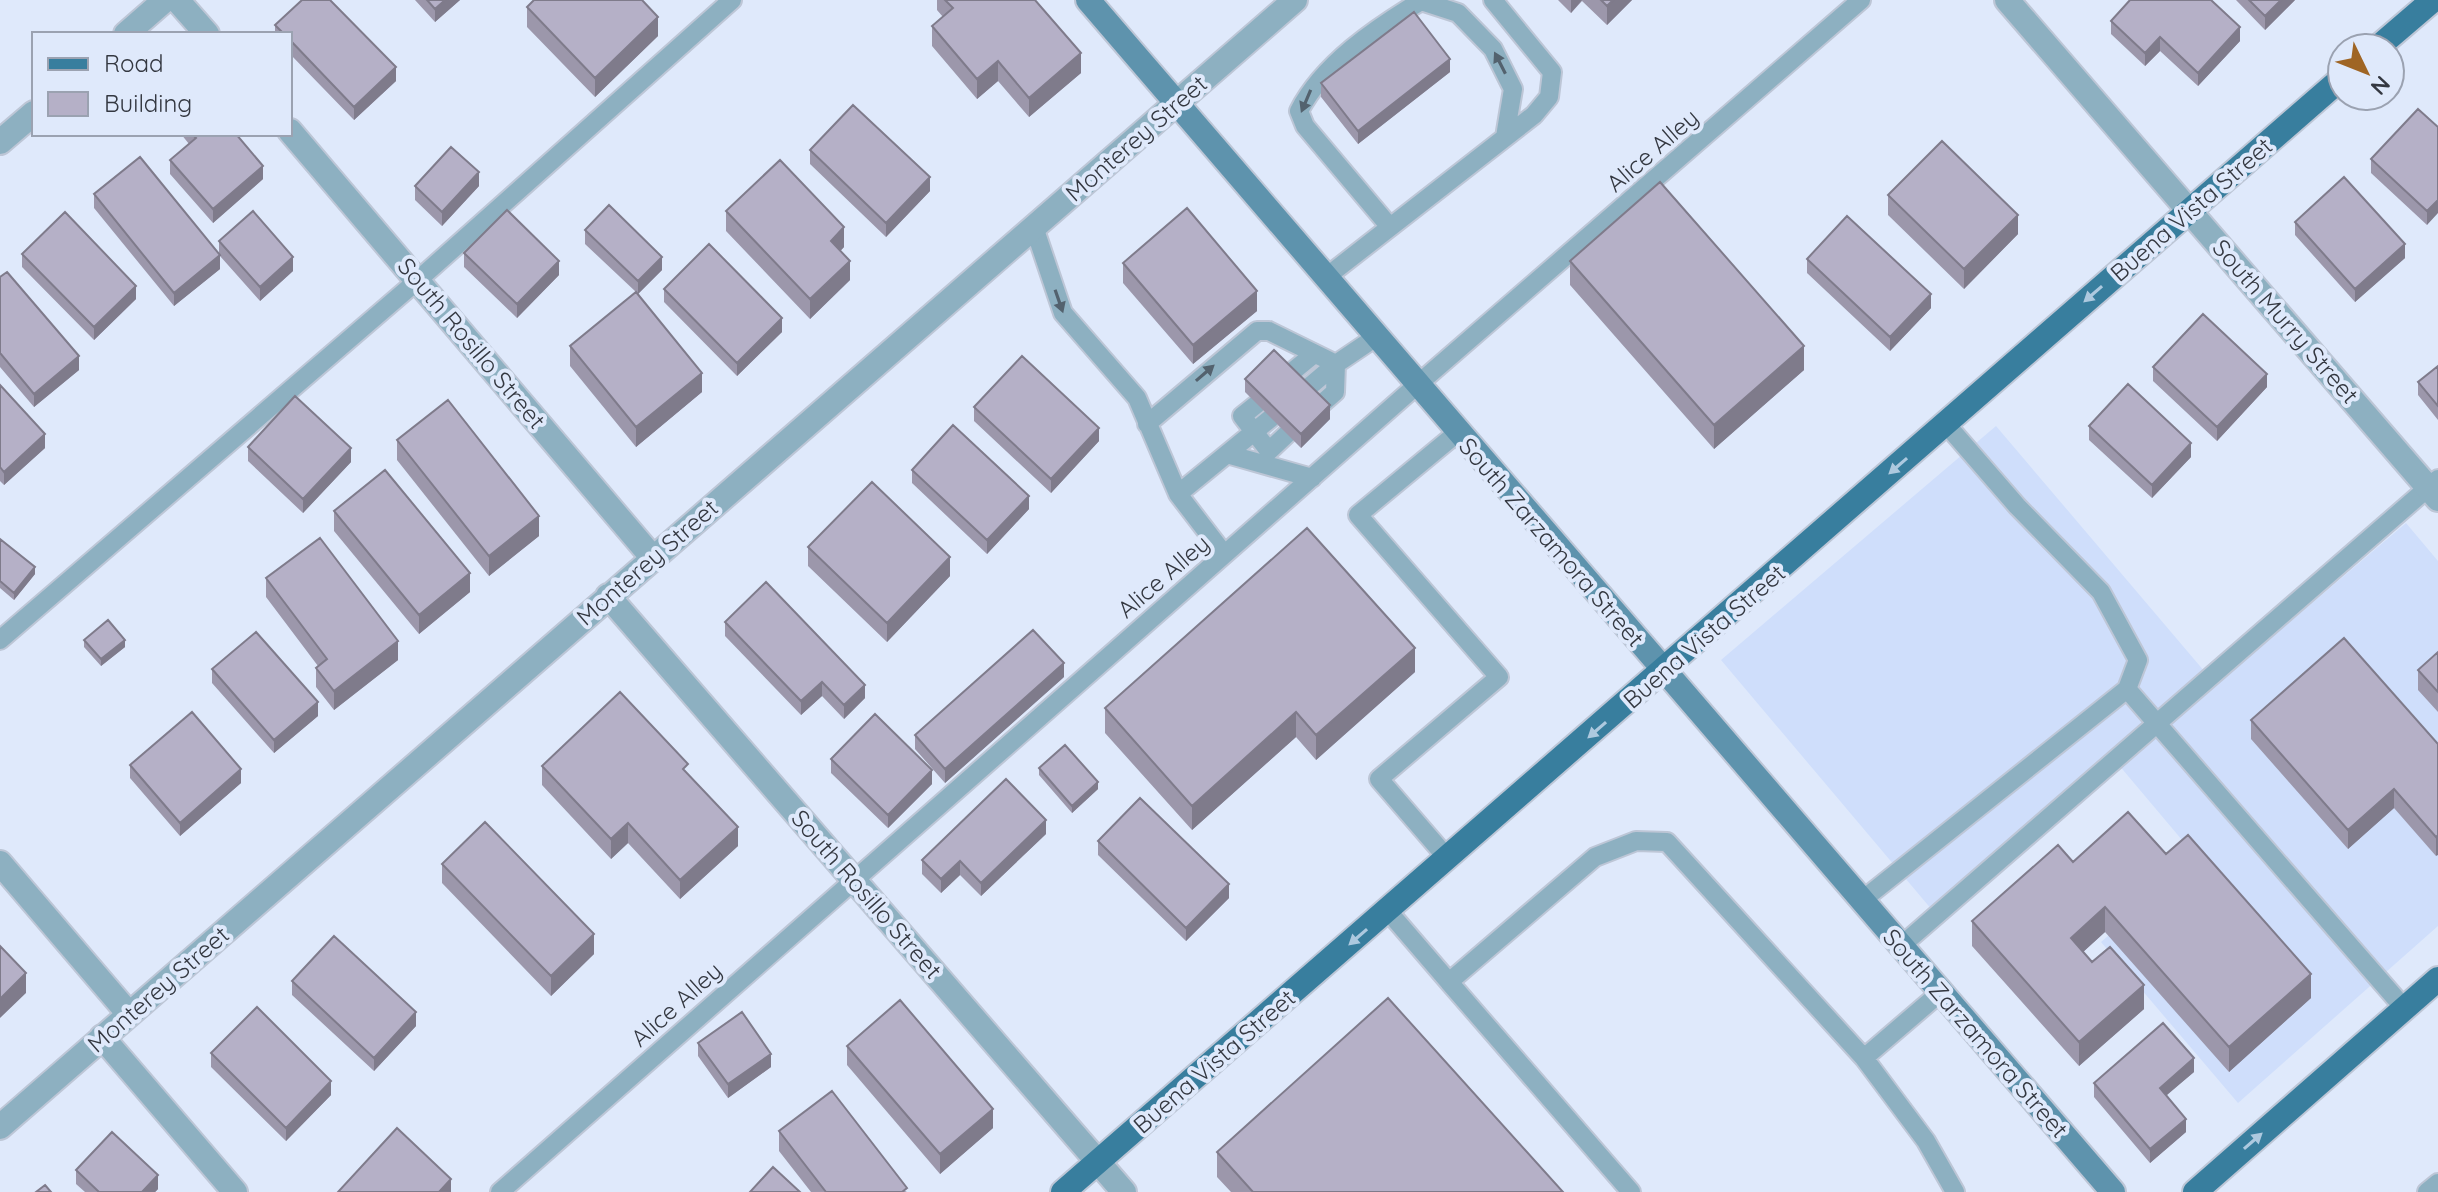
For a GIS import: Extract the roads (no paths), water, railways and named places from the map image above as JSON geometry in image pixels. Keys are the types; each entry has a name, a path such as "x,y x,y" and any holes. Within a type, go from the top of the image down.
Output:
{"main road":[{"name":"South Zarzamora Street","path":"1088,0 1860,902 2113,1192"},
{"path":"2396,32 2433,0"},
{"name":"Buena Vista Street","path":"1063,1192 2326,92"},
{"path":"2195,1192 2438,979"}],"street":[{"path":"128,32 165,0"},
{"path":"177,0 205,32"},
{"name":"Monterey Street","path":"0,1127 1295,0"},
{"name":"South Murry Street","path":"2007,0 2435,488"},
{"path":"0,142 32,115"},
{"name":"South Rosillo Street","path":"292,133 652,557"},
{"name":"South Rosillo Street","path":"608,596 1124,1192"},
{"path":"0,863 129,1014"},
{"path":"102,1037 235,1192"}],"lane":[{"path":"0,640 418,280 732,0"},
{"path":"1325,278 1534,115 1549,97 1552,72 1493,0"},
{"name":"Alice Alley","path":"500,1192 854,878 1861,0"},
{"path":"1390,227 1305,126 1299,111 1313,85 1391,19 1421,1 1458,13 1493,49 1513,89 1505,137"},
{"path":"1034,227 1063,313 1137,398 1178,494 1224,554"},
{"path":"1147,424 1257,331 1269,331 1336,364"},
{"path":"1303,392 1336,364 1376,337"},
{"path":"1287,376 1314,354"},
{"path":"1318,407 1335,392 1336,364"},
{"path":"1257,404 1242,416 1269,451 1287,434"},
{"path":"1178,494 1271,418"},
{"path":"1860,902 2127,689 2138,660 2101,592 2017,506 1946,424"},
{"path":"1448,859 1379,779 1499,677 1358,515 1457,433"},
{"path":"1227,454 1312,478"},
{"path":"1901,946 2435,488"},
{"path":"2127,689 2404,1008"},
{"path":"1449,982 1595,857 1636,841 1667,842 1864,1058 1926,1141 1955,1192"},
{"path":"1388,911 1631,1192"},
{"path":"1864,1058 1941,992"},
{"path":"2427,1192 2438,1183"}]}
